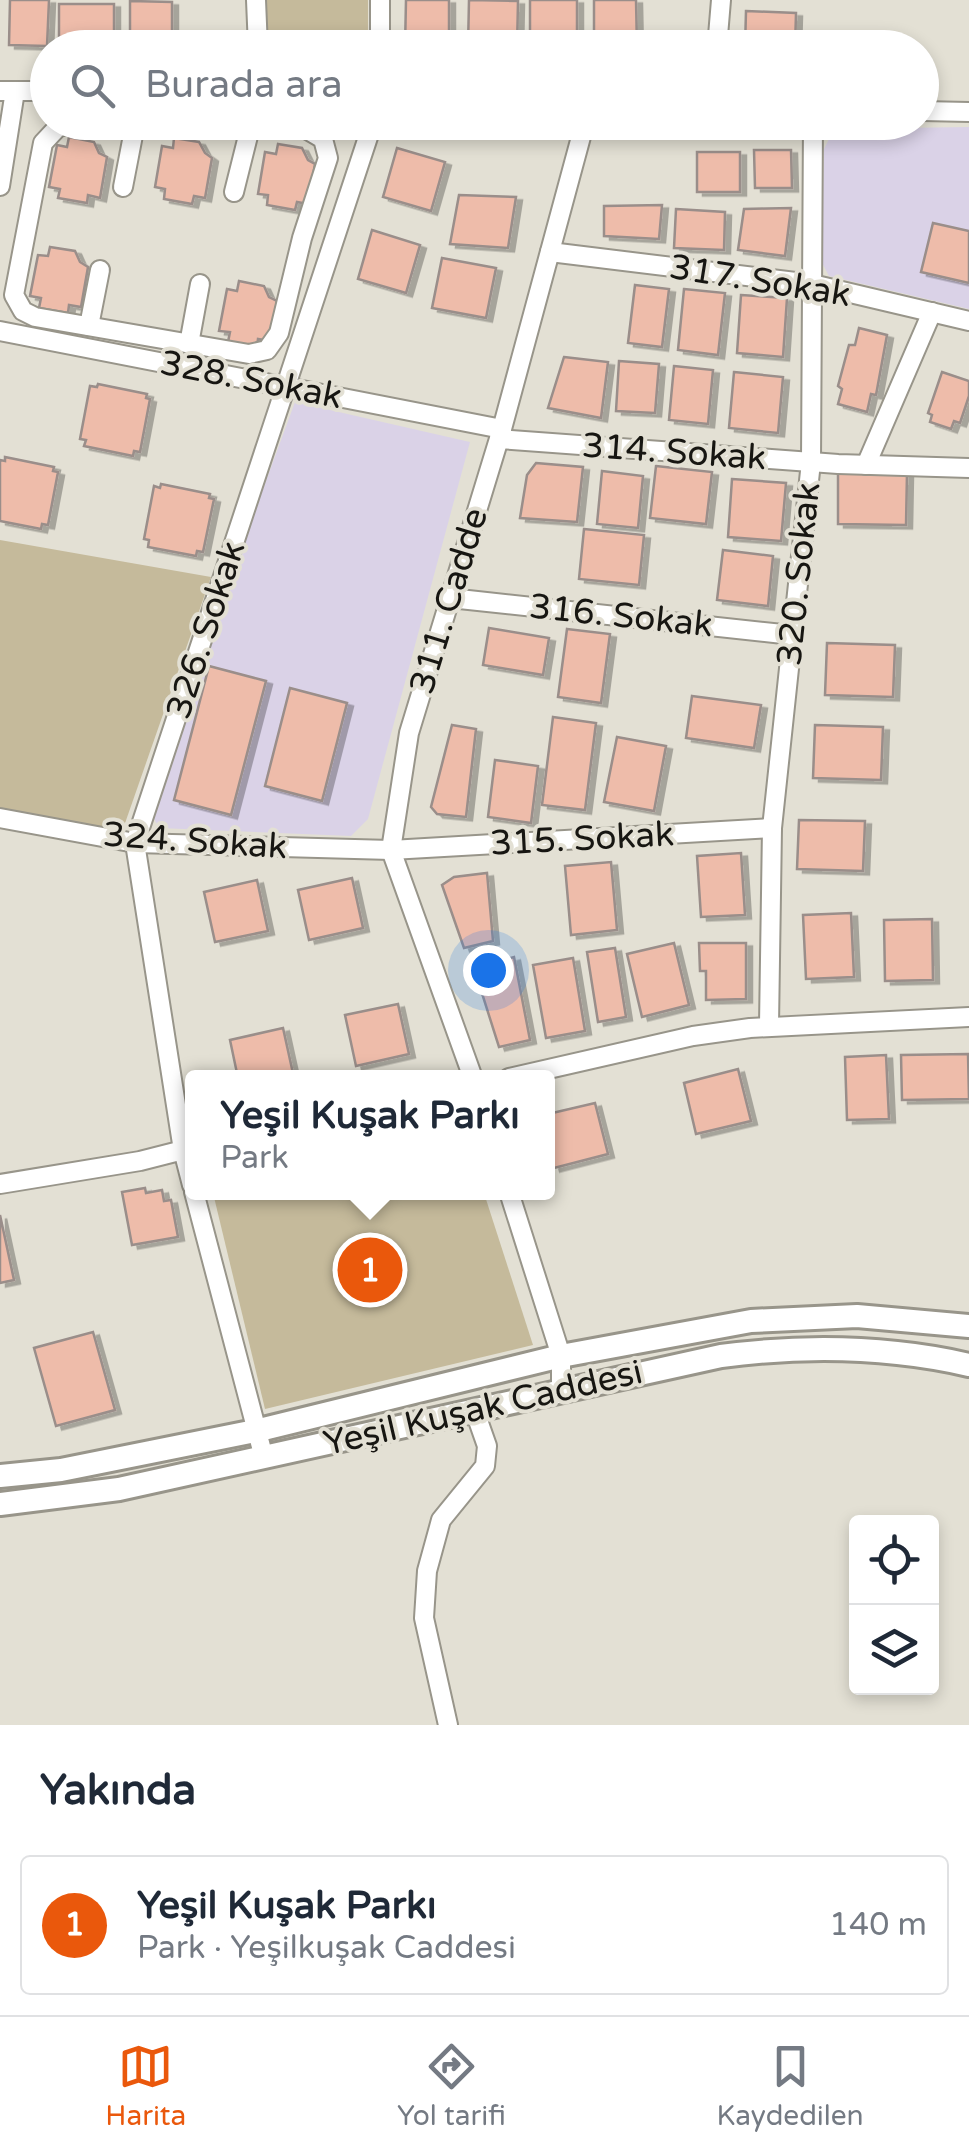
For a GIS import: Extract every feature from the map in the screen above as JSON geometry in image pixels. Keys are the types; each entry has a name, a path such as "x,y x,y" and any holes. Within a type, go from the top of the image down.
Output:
{"main road":[{"path":"0,1476 61,1470 256,1430 561,1356 777,1318 857,1316 969,1326"},
{"name":"Yeşil Kuşak Caddesi","path":"0,1504 119,1490 721,1356 789,1348 871,1349 969,1365"}],"street":[{"path":"256,0 257,30"},
{"path":"380,0 380,30"},
{"path":"719,30 721,0"},
{"path":"0,186 7,91"},
{"path":"939,111 969,112"},
{"path":"47,140 14,295 19,307 29,315 248,354 261,353 279,333 302,238 328,158 323,140"},
{"path":"123,187 131,140"},
{"path":"234,192 247,140"},
{"name":"326. Sokak","path":"185,1132 135,843 367,140"},
{"name":"311. Cadde","path":"469,1070 392,850 409,734 500,434 580,140"},
{"name":"320. Sokak","path":"769,1026 772,828 811,462 813,140"},
{"path":"302,238 334,244"},
{"name":"317. Sokak","path":"550,252 812,284 969,322"},
{"path":"89,326 100,270"},
{"path":"189,344 200,284"},
{"path":"866,465 932,312"},
{"name":"328. Sokak","path":"0,331 287,387 500,434"},
{"name":"314. Sokak","path":"500,434 811,462 969,468"},
{"name":"316. Sokak","path":"450,598 792,635"},
{"name":"324. Sokak","path":"0,818 135,843 392,850"},
{"name":"315. Sokak","path":"392,850 772,828"},
{"path":"545,1070 694,1036 769,1026 969,1018"},
{"path":"0,1184 185,1150"},
{"path":"196,1200 264,1458"},
{"path":"512,1200 561,1356 562,1389"},
{"path":"448,1725 424,1618 427,1571 442,1520 485,1466 487,1446 474,1409"}],"shaded area":[{"path":"266,0 368,0 368,30 267,30"},
{"path":"939,127 969,127 969,309 829,276 821,261 824,149 828,140 939,140"},
{"path":"295,402 470,442 368,819 351,836 159,828 153,817 212,628"},
{"path":"0,540 211,577 123,829 113,831 0,808"},
{"path":"215,1200 486,1200 533,1345 265,1409"}],"building":[{"path":"10,0 49,0 48,30 30,30 30,46 9,45"},
{"path":"406,0 449,0 449,30 405,30"},
{"path":"469,0 518,1 517,30 468,30"},
{"path":"530,0 577,0 577,30 530,30"},
{"path":"594,0 636,0 637,30 594,30"},
{"path":"130,1 172,2 172,30 130,30"},
{"path":"59,4 114,4 114,30 59,30"},
{"path":"746,11 796,13 796,30 745,30"},
{"path":"68,140 94,142 99,153 107,157 100,198 88,195 87,203 58,198 60,189 49,187 57,145 67,147"},
{"path":"174,140 199,142 212,158 205,198 194,196 192,204 164,199 165,189 155,187 162,146 173,148"},
{"path":"278,144 302,148 315,164 308,204 297,202 295,210 267,205 268,195 258,194 265,152 276,154"},
{"path":"397,148 445,162 431,211 383,197"},
{"path":"754,150 791,150 792,188 755,188"},
{"path":"697,152 740,152 740,192 697,192"},
{"path":"459,195 516,197 508,248 450,244"},
{"path":"662,205 659,239 604,236 604,206"},
{"path":"791,208 785,256 738,250 744,209"},
{"path":"676,209 725,212 724,250 674,248"},
{"path":"933,223 969,231 969,283 921,272"},
{"path":"372,230 420,245 406,293 358,279"},
{"path":"50,247 75,251 80,262 88,267 81,307 69,305 68,313 39,308 41,298 30,296 38,255 48,256"},
{"path":"442,258 496,268 486,318 432,308"},
{"path":"239,281 264,286 269,297 277,301 270,341 258,339 257,347 228,342 230,332 219,331 227,289 237,291"},
{"path":"635,285 669,289 662,347 628,343"},
{"path":"684,289 725,293 718,355 678,350"},
{"path":"741,295 787,298 783,357 737,353"},
{"path":"859,328 887,335 876,395 871,394 867,412 838,404 842,389 838,386 849,345 855,345"},
{"path":"564,357 608,362 601,418 548,408"},
{"path":"619,361 659,364 655,413 616,411"},
{"path":"674,366 713,370 708,424 669,420"},
{"path":"734,372 783,377 778,433 729,428"},
{"path":"942,372 969,381 969,396 960,423 954,421 951,429 930,422 932,415 928,413"},
{"path":"98,384 147,394 150,399 140,452 134,451 133,456 84,446 86,440 80,439 90,386"},
{"path":"5,457 54,467 53,471 58,472 48,525 42,524 41,529 0,521 0,460 5,461"},
{"path":"536,463 583,467 577,522 520,518 527,475"},
{"path":"656,466 712,472 706,524 650,518"},
{"path":"602,471 643,476 638,528 597,524"},
{"path":"838,472 907,473 906,525 838,524"},
{"path":"732,479 786,483 781,541 728,537"},
{"path":"161,484 210,494 209,498 214,499 203,552 197,551 196,556 148,547 149,540 144,539 154,486 160,488"},
{"path":"584,529 644,535 639,585 579,579"},
{"path":"723,550 773,556 768,606 717,600"},
{"path":"489,628 549,638 543,675 483,665"},
{"path":"567,629 610,634 601,703 558,697"},
{"path":"827,643 895,645 893,697 825,695"},
{"path":"209,666 266,681 231,815 174,800"},
{"path":"290,688 347,703 322,801 265,786"},
{"path":"692,696 761,705 754,748 686,738"},
{"path":"553,717 596,723 585,810 542,805"},
{"path":"452,725 476,729 466,817 437,814 431,807"},
{"path":"815,725 883,727 881,780 813,778"},
{"path":"617,737 666,746 654,811 604,802"},
{"path":"495,760 538,766 531,823 488,817"},
{"path":"799,820 865,821 863,871 797,869"},
{"path":"741,853 745,915 701,917 697,856"},
{"path":"611,862 617,930 571,935 565,866"},
{"path":"487,873 493,941 464,948 442,885 454,877"},
{"path":"352,878 363,928 309,940 298,890"},
{"path":"257,880 268,931 215,942 204,892"},
{"path":"851,913 854,977 806,979 803,915"},
{"path":"932,919 933,980 885,981 884,920"},
{"path":"674,943 689,1005 642,1017 627,954"},
{"path":"699,943 746,943 746,999 706,1000 706,971 700,971"},
{"path":"615,948 626,1017 598,1022 587,952"},
{"path":"514,957 530,1040 499,1047 474,968"},
{"path":"573,958 585,1031 546,1038 533,965"},
{"path":"398,1004 409,1054 356,1066 345,1015"},
{"path":"283,1028 292,1070 236,1070 230,1040"},
{"path":"968,1054 969,1099 902,1100 901,1055"},
{"path":"886,1055 889,1119 847,1120 845,1057"},
{"path":"738,1069 751,1121 696,1134 684,1083"},
{"path":"595,1103 608,1154 555,1168 555,1112"},
{"path":"145,1188 146,1193 162,1190 164,1201 171,1200 178,1237 132,1245 122,1192"},
{"path":"0,1215 14,1280 0,1283"},
{"path":"93,1332 115,1410 56,1426 34,1348"}],"place":[{"name":"Yeşil Kuşak Parkı","path":"370,1270"}]}
